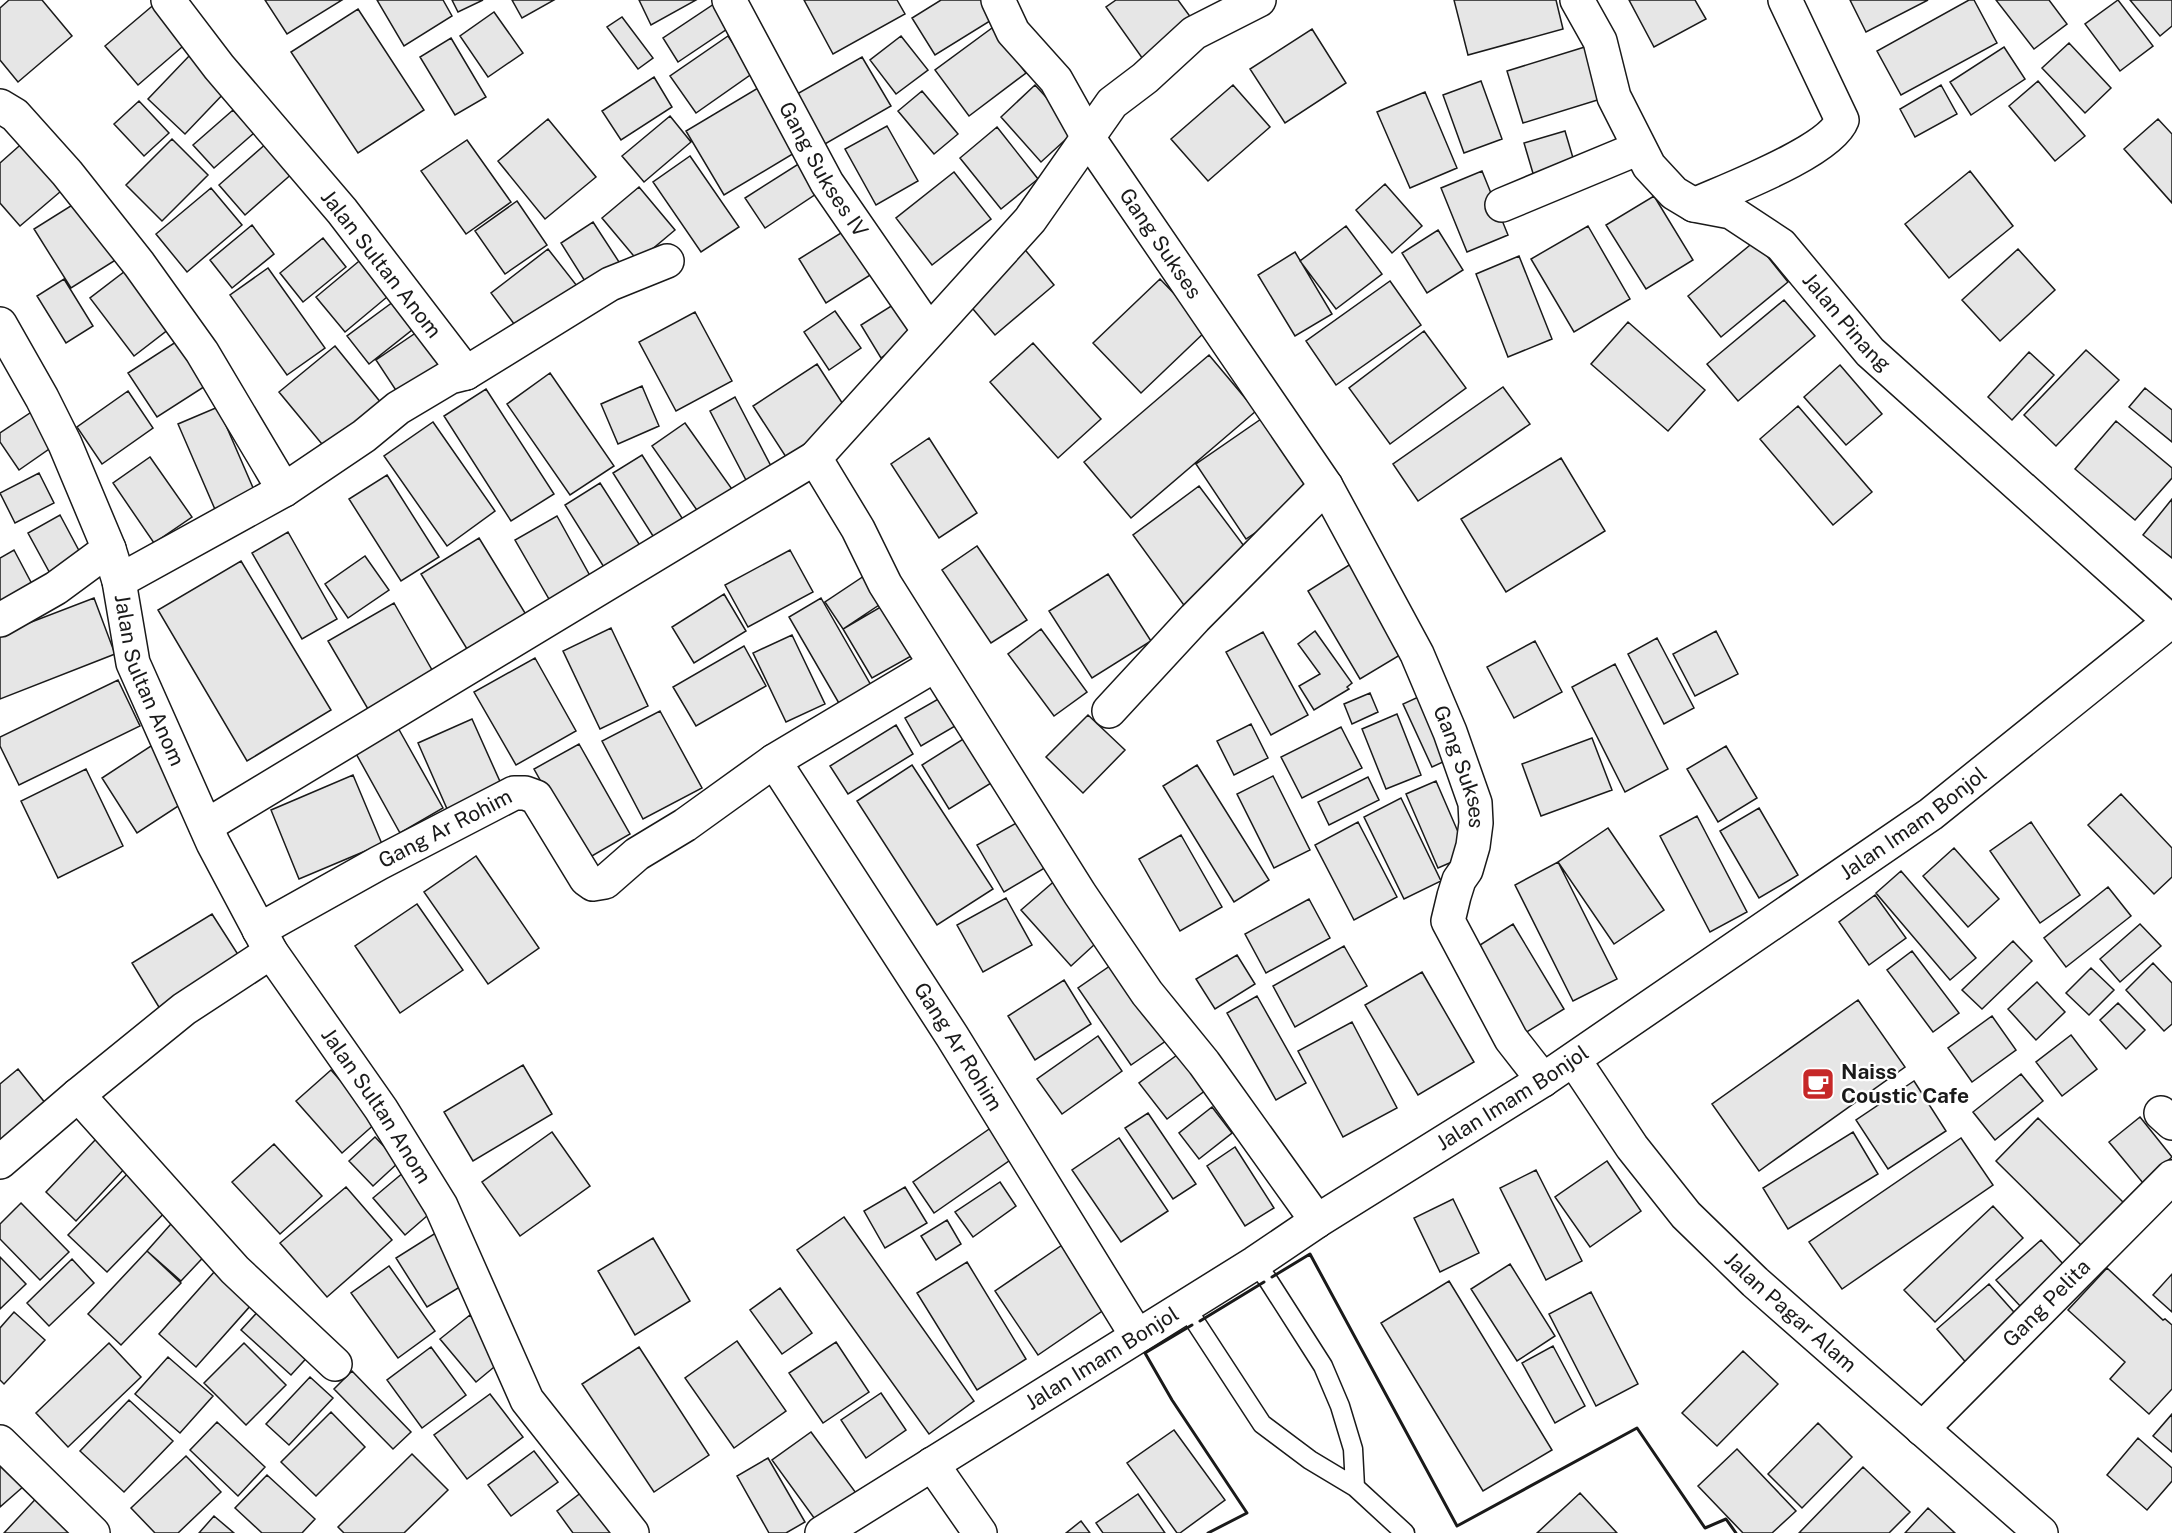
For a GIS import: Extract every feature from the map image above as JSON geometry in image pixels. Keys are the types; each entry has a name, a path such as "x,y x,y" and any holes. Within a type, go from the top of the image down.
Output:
{"main road":[{"name":"Jalan Sultan Anom","path":"168,0 219,68 342,211 466,373 450,377 398,408 364,436 285,490 119,581 133,663 213,843 265,941 381,1109 441,1206 527,1400 632,1533"},
{"name":"Gang Sukses IV","path":"729,0 827,183 929,331"},
{"name":"Gang Sukses","path":"998,0 1013,32 1056,80 1089,139 1326,486 1417,654 1450,732 1475,803 1476,823 1473,846 1466,870 1459,880 1448,921 1511,1039 1544,1080"},
{"path":"206,825 815,458 1030,220 1089,139 1112,103 1145,78 1194,33 1259,0"},
{"name":"Jalan Pinang","path":"1577,0 1600,41 1614,97 1639,148 1649,166 1674,194 1694,205 1731,212 1780,245 1870,352 2171,620"},
{"path":"1694,205 1798,157 1839,128 1842,120 1785,0"},
{"path":"0,106 15,115 67,173 139,264 202,352 285,490"},
{"path":"1502,206 1639,148"},
{"path":"466,373 610,284 667,261"},
{"path":"0,324 65,444 109,549 119,581"},
{"path":"815,458 858,529 885,584 1068,875 1147,993 1204,1063 1317,1221"},
{"path":"1109,711 1195,618 1326,486"},
{"path":"0,620 56,588 109,549"},
{"name":"Jalan Imam Bonjol","path":"822,1533 1255,1263 1317,1221 1574,1060 1931,814 2171,620"},
{"name":"Gang Ar Rohim","path":"0,1162 265,941 379,863 514,793 525,793 536,797 586,879 593,884 605,882 637,854 685,825 774,761 935,665"},
{"name":"Gang Ar Rohim","path":"774,761 952,1036 1137,1336"},
{"name":"Jalan Pagar Alam","path":"1574,1060 1632,1147 1686,1215 1755,1282 2041,1533"},
{"path":"78,1095 235,1270 335,1364"},
{"name":"Gang Pelita","path":"1922,1429 2172,1177"},
{"path":"0,1442 93,1533"},
{"path":"932,1464 980,1533"}],"lane":[{"path":"1255,1263 1323,1366 1340,1406 1353,1449 1355,1487"},
{"path":"1185,1306 1262,1424 1310,1460 1355,1487 1405,1533"}],"building":[{"path":"9,0 42,0 72,36 18,82 0,60 0,8"},
{"path":"265,0 342,0 287,34"},
{"path":"377,0 443,0 452,16 404,46"},
{"path":"452,0 483,0 458,12"},
{"path":"512,0 554,0 522,18"},
{"path":"639,0 696,0 651,25"},
{"path":"720,0 736,23 678,62 663,38"},
{"path":"804,0 897,0 905,14 833,54"},
{"path":"941,0 988,0 998,16 935,55 912,18"},
{"path":"1116,0 1178,0 1197,26 1145,62 1106,7"},
{"path":"1454,0 1556,0 1563,29 1468,55"},
{"path":"1629,0 1695,0 1706,19 1654,47"},
{"path":"1850,0 1928,0 1866,32"},
{"path":"1969,0 1974,0 1997,43 1901,95 1877,51"},
{"path":"1996,0 2049,0 2067,24 2034,49"},
{"path":"2118,0 2153,46 2120,71 2085,24"},
{"path":"2130,0 2172,0 2172,26 2160,36"},
{"path":"157,2 189,41 138,85 105,46"},
{"path":"358,9 424,110 358,153 291,52"},
{"path":"494,12 523,53 488,77 460,36"},
{"path":"622,17 653,58 638,69 607,27"},
{"path":"992,28 1026,73 969,116 935,70"},
{"path":"1312,29 1346,83 1285,123 1250,69"},
{"path":"728,36 753,73 696,113 670,76"},
{"path":"901,36 928,70 896,94 870,60"},
{"path":"451,38 486,97 455,115 420,57"},
{"path":"2069,43 2111,88 2085,113 2042,68"},
{"path":"1588,46 1604,98 1523,123 1507,71"},
{"path":"2004,47 2025,79 1971,115 1950,82"},
{"path":"190,55 227,90 185,134 148,99"},
{"path":"862,57 891,106 818,148 790,98"},
{"path":"654,77 672,107 621,140 602,111"},
{"path":"1481,81 1502,139 1464,153 1443,95"},
{"path":"2038,81 2085,136 2055,161 2009,106"},
{"path":"763,85 801,149 724,195 686,131"},
{"path":"1035,85 1076,130 1041,162 1001,117"},
{"path":"1233,85 1270,127 1208,181 1171,139"},
{"path":"1941,85 1957,114 1915,137 1900,109"},
{"path":"922,91 958,134 934,154 898,111"},
{"path":"1425,92 1457,168 1410,188 1377,112"},
{"path":"139,101 169,133 144,156 114,124"},
{"path":"233,110 254,133 214,168 193,145"},
{"path":"670,116 691,142 644,182 622,156"},
{"path":"548,119 596,177 545,219 498,161"},
{"path":"2158,119 2172,134 2172,203 2124,149"},
{"path":"887,126 918,181 876,205 845,149"},
{"path":"997,127 1038,179 1001,209 960,158"},
{"path":"1565,131 1576,168 1535,180 1524,143"},
{"path":"27,139 67,186 20,226 0,203 0,163"},
{"path":"172,139 208,175 162,221 126,185"},
{"path":"467,140 511,202 466,234 421,171"},
{"path":"268,142 294,172 245,215 219,185"},
{"path":"690,156 739,227 701,252 653,182"},
{"path":"800,163 819,192 765,228 745,198"},
{"path":"1482,171 1508,235 1467,252 1441,188"},
{"path":"1970,171 2013,226 1949,278 1905,224"},
{"path":"954,172 991,219 932,265 896,218"},
{"path":"1385,184 1422,226 1392,253 1356,210"},
{"path":"639,187 675,230 638,261 602,218"},
{"path":"211,188 242,225 187,272 156,234"},
{"path":"1654,196 1693,260 1646,289 1606,225"},
{"path":"85,197 122,256 71,288 34,229"},
{"path":"517,201 547,245 505,274 475,231"},
{"path":"593,222 621,265 588,286 561,243"},
{"path":"252,225 274,254 232,288 210,260"},
{"path":"1346,226 1382,274 1336,309 1300,261"},
{"path":"1588,226 1630,299 1574,332 1531,259"},
{"path":"849,228 875,272 826,303 799,259"},
{"path":"1438,230 1463,270 1427,293 1402,253"},
{"path":"323,238 346,267 303,302 280,273"},
{"path":"1755,241 1788,282 1721,337 1688,296"},
{"path":"1022,246 1054,285 995,335 962,296"},
{"path":"548,249 581,291 523,336 491,293"},
{"path":"2018,249 2055,290 2000,341 1962,300"},
{"path":"1295,252 1332,314 1295,336 1258,275"},
{"path":"1519,256 1552,339 1508,357 1476,274"},
{"path":"364,257 393,292 345,332 316,297"},
{"path":"133,265 178,322 134,356 90,298"},
{"path":"268,268 325,348 287,375 230,295"},
{"path":"64,279 93,326 66,343 37,296"},
{"path":"1160,279 1208,329 1141,393 1093,343"},
{"path":"1390,281 1421,325 1336,385 1306,341"},
{"path":"397,299 417,326 369,364 347,336"},
{"path":"1784,300 1815,336 1738,401 1707,364"},
{"path":"896,303 916,336 881,358 861,325"},
{"path":"835,311 861,348 829,370 804,332"},
{"path":"695,312 732,381 676,411 639,342"},
{"path":"1628,322 1705,390 1668,431 1591,364"},
{"path":"420,330 448,372 403,401 376,360"},
{"path":"1424,331 1466,388 1390,444 1349,388"},
{"path":"182,338 210,383 157,417 128,373"},
{"path":"1033,343 1101,419 1058,458 990,382"},
{"path":"335,346 386,409 331,455 279,392"},
{"path":"2086,350 2119,380 2056,446 2024,415"},
{"path":"2029,352 2054,375 2012,420 1988,397"},
{"path":"1209,355 1256,411 1131,518 1084,462"},
{"path":"817,364 850,415 786,457 753,406"},
{"path":"1840,365 1882,414 1846,445 1804,397"},
{"path":"550,373 614,466 570,495 507,404"},
{"path":"642,386 659,426 618,444 601,404"},
{"path":"1503,387 1530,424 1418,501 1393,464"},
{"path":"2145,388 2172,410 2172,442 2129,407"},
{"path":"486,389 554,494 511,521 444,416"},
{"path":"128,391 153,428 102,464 77,427"},
{"path":"735,397 772,468 747,482 710,411"},
{"path":"1798,406 1872,492 1833,525 1760,439"},
{"path":"39,407 62,440 19,470 0,442 0,433"},
{"path":"218,407 257,497 217,514 178,424"},
{"path":"1264,417 1316,492 1246,539 1196,464"},
{"path":"2116,421 2172,468 2172,478 2135,520 2075,469"},
{"path":"433,422 495,511 447,546 384,456"},
{"path":"685,423 739,499 706,523 652,446"},
{"path":"929,438 977,513 939,538 891,464"},
{"path":"642,455 689,529 660,547 613,473"},
{"path":"150,457 192,517 154,543 113,483"},
{"path":"1561,458 1605,531 1506,592 1461,519"},
{"path":"39,473 54,503 15,523 0,493"},
{"path":"387,475 439,557 401,581 349,499"},
{"path":"600,483 648,558 612,580 565,505"},
{"path":"1199,486 1253,558 1186,608 1133,535"},
{"path":"2172,499 2172,558 2143,535"},
{"path":"60,515 84,560 52,577 28,533"},
{"path":"557,516 594,583 553,606 515,540"},
{"path":"288,532 337,619 302,639 252,553"},
{"path":"479,538 533,626 475,662 421,574"},
{"path":"977,546 1027,620 991,643 942,570"},
{"path":"14,550 33,586 0,605 0,558"},
{"path":"790,550 813,592 748,627 725,585"},
{"path":"365,556 389,590 348,618 325,584"},
{"path":"1357,560 1410,649 1360,679 1308,591"},
{"path":"241,561 331,710 247,761 158,610"},
{"path":"873,570 891,597 843,629 825,602"},
{"path":"1108,574 1151,641 1092,678 1049,611"},
{"path":"724,594 746,631 694,663 672,627"},
{"path":"94,598 115,654 0,699 0,634"},
{"path":"821,598 872,687 840,705 789,617"},
{"path":"394,603 440,684 375,721 328,641"},
{"path":"884,605 913,655 872,678 843,629"},
{"path":"611,628 648,706 600,729 563,651"},
{"path":"1041,629 1087,692 1054,716 1008,654"},
{"path":"1315,631 1352,683 1347,687 1349,689 1314,710 1299,686 1320,674 1298,644"},
{"path":"1716,631 1738,674 1695,696 1673,654"},
{"path":"1263,632 1308,715 1271,735 1226,652"},
{"path":"792,635 825,704 786,722 753,653"},
{"path":"1657,638 1694,708 1664,724 1628,654"},
{"path":"1535,641 1562,692 1514,718 1487,667"},
{"path":"744,646 766,686 696,726 673,687"},
{"path":"535,658 576,731 516,765 474,692"},
{"path":"1615,664 1668,769 1625,792 1572,687"},
{"path":"118,680 140,726 19,785 0,746 0,737"},
{"path":"1370,693 1378,712 1352,724 1344,704"},
{"path":"1427,693 1456,756 1432,767 1403,704"},
{"path":"947,694 962,722 921,746 905,718"},
{"path":"660,711 702,788 643,819 602,741"},
{"path":"1397,714 1421,775 1386,789 1362,729"},
{"path":"1088,715 1125,750 1083,793 1046,757"},
{"path":"472,719 502,786 448,811 418,743"},
{"path":"1251,724 1268,758 1234,775 1217,741"},
{"path":"896,725 913,754 848,794 830,766"},
{"path":"397,726 443,808 400,833 354,750"},
{"path":"1341,727 1362,768 1302,798 1281,757"},
{"path":"968,736 996,780 949,809 922,765"},
{"path":"1592,738 1612,790 1541,816 1522,764"},
{"path":"154,744 189,799 137,833 102,778"},
{"path":"579,744 630,834 585,860 534,769"},
{"path":"1726,746 1757,798 1718,822 1687,769"},
{"path":"912,765 993,889 937,925 857,801"},
{"path":"1197,765 1269,880 1234,902 1163,786"},
{"path":"86,769 123,846 58,878 21,801"},
{"path":"353,775 382,844 299,879 271,810"},
{"path":"1273,776 1310,850 1274,868 1237,794"},
{"path":"1368,777 1379,800 1329,825 1318,802"},
{"path":"1436,781 1468,855 1438,868 1406,794"},
{"path":"2121,794 2172,848 2172,877 2154,894 2088,825"},
{"path":"1401,798 1441,881 1404,899 1364,817"},
{"path":"1759,808 1798,875 1759,898 1720,831"},
{"path":"1697,816 1747,912 1710,932 1660,836"},
{"path":"1022,820 1048,866 1004,892 977,845"},
{"path":"1358,822 1397,897 1354,920 1315,845"},
{"path":"2031,822 2080,895 2040,923 1990,851"},
{"path":"1608,828 1664,910 1614,944 1558,862"},
{"path":"1181,835 1222,907 1180,931 1139,859"},
{"path":"1954,848 1999,899 1968,927 1923,876"},
{"path":"476,856 539,948 488,984 424,892"},
{"path":"1558,862 1617,979 1573,1001 1515,885"},
{"path":"1901,871 1976,958 1950,980 1876,893"},
{"path":"1058,878 1107,933 1071,966 1021,910"},
{"path":"2108,887 2131,916 2066,967 2044,938"},
{"path":"1875,895 1906,938 1869,965 1839,922"},
{"path":"1006,898 1032,945 983,972 957,925"},
{"path":"1309,899 1330,938 1266,973 1245,934"},
{"path":"417,904 463,970 400,1013 355,946"},
{"path":"212,914 246,967 165,1017 132,963"},
{"path":"1513,924 1564,1009 1520,1036 1469,952"},
{"path":"2140,924 2161,946 2120,982 2100,959"},
{"path":"2013,941 2032,961 1982,1009 1962,990"},
{"path":"1344,946 1367,986 1295,1027 1273,986"},
{"path":"1912,951 1959,1013 1933,1032 1887,970"},
{"path":"1237,955 1255,984 1215,1009 1196,979"},
{"path":"1120,959 1173,1036 1131,1065 1078,988"},
{"path":"2153,963 2172,983 2172,1024 2164,1031 2126,990"},
{"path":"2091,968 2114,990 2089,1015 2066,993"},
{"path":"1422,972 1474,1062 1418,1095 1365,1005"},
{"path":"1064,980 1091,1024 1035,1060 1008,1016"},
{"path":"2037,982 2065,1012 2036,1040 2008,1009"},
{"path":"1257,996 1306,1083 1276,1100 1227,1013"},
{"path":"1858,1000 1905,1067 1759,1171 1712,1104"},
{"path":"2118,1003 2145,1030 2126,1049 2100,1020"},
{"path":"1992,1016 2016,1050 1972,1082 1948,1048"},
{"path":"1352,1022 1397,1108 1343,1137 1298,1051"},
{"path":"2071,1035 2097,1069 2062,1096 2036,1062"},
{"path":"1098,1036 1122,1071 1062,1114 1037,1079"},
{"path":"1188,1047 1214,1084 1167,1119 1139,1083"},
{"path":"523,1065 552,1114 473,1161 444,1112"},
{"path":"18,1069 50,1109 0,1151 0,1084"},
{"path":"331,1070 377,1122 342,1153 296,1101"},
{"path":"2021,1074 2043,1101 1995,1140 1973,1112"},
{"path":"1914,1081 1946,1131 1888,1169 1856,1120"},
{"path":"1212,1107 1232,1133 1199,1159 1179,1133"},
{"path":"1148,1113 1196,1184 1173,1199 1125,1128"},
{"path":"2140,1117 2172,1157 2143,1183 2109,1142"},
{"path":"2038,1118 2127,1206 2084,1248 1996,1161"},
{"path":"995,1125 1016,1156 934,1213 913,1182"},
{"path":"552,1132 590,1186 520,1236 482,1182"},
{"path":"1853,1132 1878,1174 1788,1229 1763,1188"},
{"path":"375,1137 399,1162 373,1186 349,1161"},
{"path":"1119,1138 1168,1211 1121,1242 1072,1170"},
{"path":"1961,1138 1993,1185 1842,1289 1809,1242"},
{"path":"96,1139 126,1167 76,1221 46,1192"},
{"path":"274,1144 322,1196 280,1234 232,1182"},
{"path":"1235,1147 1274,1208 1245,1226 1207,1166"},
{"path":"1607,1161 1641,1211 1590,1247 1555,1197"},
{"path":"133,1168 172,1205 107,1272 68,1235"},
{"path":"1536,1170 1582,1261 1546,1280 1500,1188"},
{"path":"404,1172 435,1209 405,1235 373,1198"},
{"path":"1000,1182 1016,1206 973,1237 955,1212"},
{"path":"346,1187 392,1240 327,1297 280,1243"},
{"path":"905,1187 927,1223 885,1248 864,1211"},
{"path":"1453,1199 1479,1253 1440,1272 1414,1218"},
{"path":"21,1203 69,1252 40,1280 0,1239 0,1224"},
{"path":"1993,1206 2023,1238 1935,1322 1904,1290"},
{"path":"178,1216 213,1247 181,1281 147,1251"},
{"path":"844,1217 974,1401 929,1434 797,1250"},
{"path":"947,1220 961,1244 936,1260 921,1236"},
{"path":"442,1229 473,1279 427,1307 396,1258"},
{"path":"653,1238 690,1301 635,1335 598,1271"},
{"path":"2041,1240 2065,1266 2021,1307 1996,1280"},
{"path":"1068,1241 1111,1305 1038,1355 995,1291"},
{"path":"147,1251 181,1283 121,1345 88,1314"},
{"path":"0,1257 26,1284 0,1309"},
{"path":"72,1259 94,1283 49,1326 27,1303"},
{"path":"223,1262 260,1295 196,1367 159,1334"},
{"path":"967,1262 1026,1359 977,1390 917,1293"},
{"path":"1510,1264 1555,1336 1517,1361 1471,1289"},
{"path":"389,1266 435,1331 398,1358 351,1293"},
{"path":"2107,1268 2163,1320 2165,1319 2172,1325 2172,1389 2149,1414 2110,1379 2125,1362 2068,1310"},
{"path":"2172,1274 2172,1312 2153,1295"},
{"path":"1449,1281 1552,1450 1483,1491 1381,1323"},
{"path":"1989,1284 2021,1320 1969,1366 1937,1329"},
{"path":"780,1288 812,1333 782,1354 750,1310"},
{"path":"1591,1292 1638,1384 1596,1406 1549,1314"},
{"path":"263,1306 313,1351 291,1375 241,1330"},
{"path":"14,1312 45,1340 4,1384 0,1380 0,1328"},
{"path":"470,1315 505,1358 476,1382 440,1339"},
{"path":"737,1341 786,1411 734,1448 685,1378"},
{"path":"836,1342 869,1392 823,1423 789,1373"},
{"path":"109,1343 141,1377 68,1447 36,1413"},
{"path":"244,1343 286,1385 246,1425 204,1383"},
{"path":"1553,1346 1585,1406 1555,1423 1522,1363"},
{"path":"431,1347 466,1395 422,1428 387,1380"},
{"path":"639,1347 709,1455 654,1492 582,1384"},
{"path":"1743,1351 1778,1384 1717,1446 1682,1413"},
{"path":"168,1357 213,1396 180,1433 135,1394"},
{"path":"352,1371 411,1432 393,1449 334,1389"},
{"path":"310,1377 333,1398 289,1445 266,1424"},
{"path":"881,1393 906,1430 866,1458 841,1420"},
{"path":"490,1394 523,1437 467,1479 434,1435"},
{"path":"129,1400 173,1441 124,1492 80,1451"},
{"path":"331,1412 365,1447 316,1496 281,1462"},
{"path":"2172,1414 2172,1452 2153,1436"},
{"path":"217,1422 265,1467 238,1496 190,1450"},
{"path":"1818,1423 1852,1457 1802,1508 1768,1474"},
{"path":"1174,1430 1225,1500 1180,1533 1177,1533 1127,1463"},
{"path":"811,1432 856,1493 817,1522 772,1460"},
{"path":"2138,1438 2172,1468 2172,1481 2147,1510 2107,1475"},
{"path":"1737,1449 1796,1511 1772,1533 1743,1533 1698,1486"},
{"path":"534,1451 558,1482 511,1516 488,1485"},
{"path":"412,1454 448,1490 404,1533 344,1533 338,1527"},
{"path":"186,1456 221,1492 178,1533 155,1533 131,1508"},
{"path":"768,1458 805,1522 786,1533 769,1533 737,1476"},
{"path":"0,1459 24,1486 0,1507"},
{"path":"1863,1467 1910,1512 1889,1533 1799,1533"},
{"path":"267,1475 315,1519 302,1533 262,1533 235,1508"},
{"path":"586,1489 618,1533 573,1533 557,1511"},
{"path":"43,1491 77,1524 69,1533 4,1533"},
{"path":"1580,1493 1617,1533 1537,1533"},
{"path":"1138,1494 1165,1533 1103,1533 1096,1523"},
{"path":"1928,1508 1955,1533 1905,1533"},
{"path":"214,1516 234,1533 199,1533"},
{"path":"1081,1521 1090,1533 1066,1533"}],"wall":[{"path":"1272,1277 1310,1254 1457,1526 1637,1428 1705,1528 1726,1519 1736,1533"},
{"path":"1200,1321 1264,1282"},
{"path":"1192,1325 1145,1353 1172,1400 1247,1513 1208,1533"}],"place":[{"name":"Naiss Coustic Cafe","path":"1818,1084"}]}
